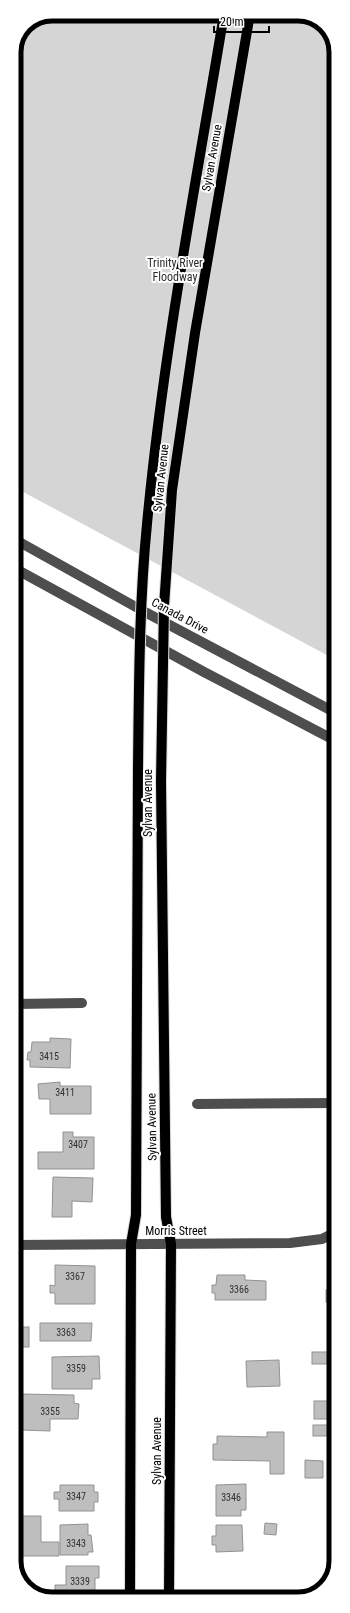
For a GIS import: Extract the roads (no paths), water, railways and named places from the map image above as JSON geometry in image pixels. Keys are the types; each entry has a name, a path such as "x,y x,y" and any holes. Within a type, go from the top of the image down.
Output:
{"main road":[{"name":"Sylvan Avenue","path":"130,1592 131,1244 136,1215 139,625 148,509 169,350 223,21"},
{"name":"Sylvan Avenue","path":"169,1592 170,1244 166,1217 161,781 164,606 172,490 194,340 249,21"}],"street":[{"name":"Canada Drive","path":"21,543 142,612 329,709"},
{"path":"21,572 204,672 329,737"},
{"path":"21,1004 82,1003"},
{"path":"198,1104 329,1103"},
{"name":"Morris Street","path":"21,1245 290,1243 322,1239 329,1236"}],"park label":[{"name":"Trinity River Floodway","path":"175,270"}]}
